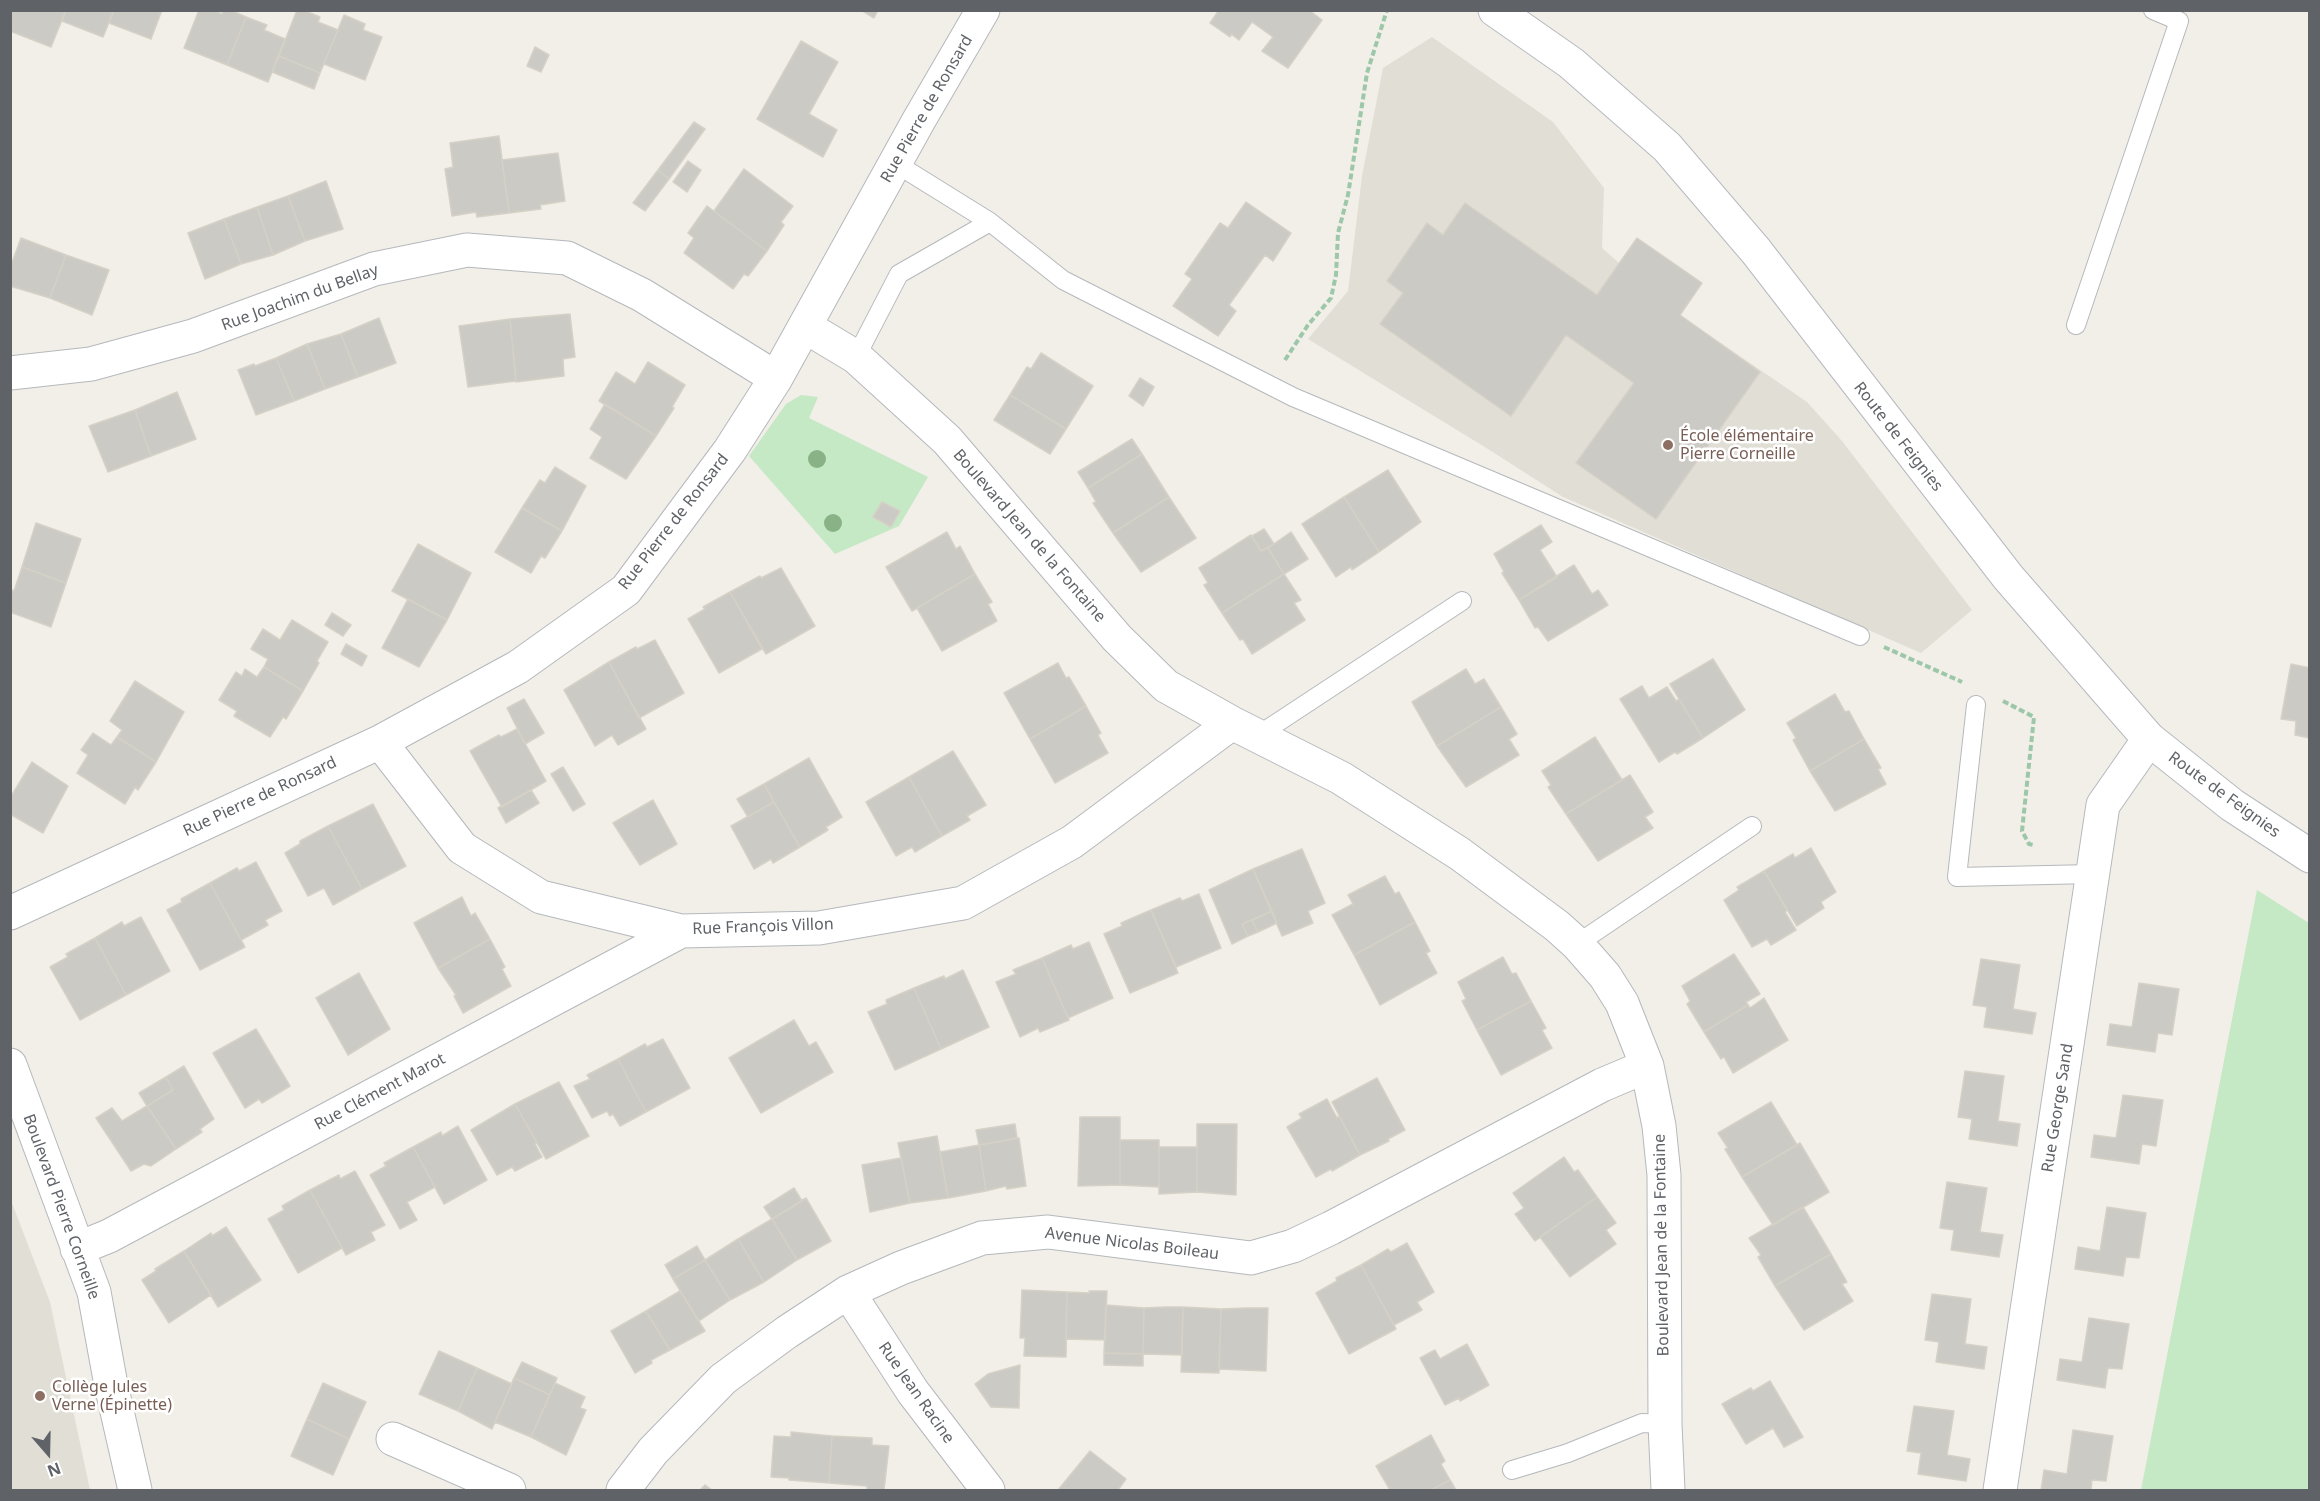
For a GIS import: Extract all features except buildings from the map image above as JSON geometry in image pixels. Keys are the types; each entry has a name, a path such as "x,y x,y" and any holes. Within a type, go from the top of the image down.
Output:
{"street":[{"name":"Rue Pierre de Ronsard","path":"10,913 380,742 518,667 626,590 730,450 776,378 983,10"},
{"name":"Route de Feignies","path":"1495,10 1571,63 1667,147 1756,252 2008,577 2150,739 2232,805 2310,856"},
{"name":"Rue Joachim du Bellay","path":"10,374 92,364 193,336 374,268 467,250 567,258 642,295 776,378"},
{"name":"Boulevard Jean de la Fontaine","path":"806,327 856,357 947,440 1125,646 1167,686 1245,730 1341,778 1450,848 1557,926 1577,944 1605,976 1622,1003 1647,1066 1659,1126 1664,1175 1665,1424 1668,1491"},
{"name":"Rue François Villon","path":"380,742 462,848 541,897 681,931 819,928 963,903 1072,842 1245,730"},
{"name":"Rue George Sand","path":"2000,1491 2103,805 2150,739"},
{"name":"Rue Clément Marot","path":"77,1249 110,1236 681,931"},
{"name":"Boulevard Pierre Corneille","path":"10,1065 94,1292 111,1385 135,1491"},
{"name":"Avenue Nicolas Boileau","path":"623,1491 653,1451 723,1379 787,1332 848,1292 901,1268 982,1238 1048,1232 1251,1258 1293,1246 1331,1228 1602,1085 1647,1066"},
{"name":"Rue Jean Racine","path":"848,1292 913,1392 988,1491"},
{"path":"393,1439 508,1491"}],"lane":[{"path":"2076,326 2179,21 2153,10"},
{"path":"895,163 990,222 1063,280 1293,397 1860,636"},
{"path":"856,357 899,274 990,222"},
{"path":"1245,730 1462,601"},
{"path":"1977,697 1957,877 2093,874"},
{"path":"1577,944 1752,826"},
{"path":"1512,1470 1568,1454 1642,1423 1665,1424"}],"path":[{"path":"1269,385 1308,325 1331,298 1336,275 1338,233 1352,171 1367,74 1387,10"},
{"path":"1860,636 1977,697 2034,717 2022,831 2028,844 2040,847"}],"shaded area":[{"path":"1432,37 1553,122 1604,188 1602,248 1619,263 1637,238 1702,283 1680,315 1807,402 1842,441 1972,610 1921,653 1563,497 1308,339 1348,291 1362,176 1383,68"},
{"name":"Collège Jules Verne (Épinette)","path":"10,1198 50,1302 90,1490 11,1490"}],"green space":[{"path":"801,395 818,397 809,418 928,477 899,526 835,554 749,456 786,404"},
{"path":"2257,890 2309,923 2309,1490 2141,1490"}],"place":[{"name":"École élémentaire Pierre Corneille","path":"1668,445"},
{"name":"Collège Jules Verne (Épinette)","path":"40,1396"}]}
